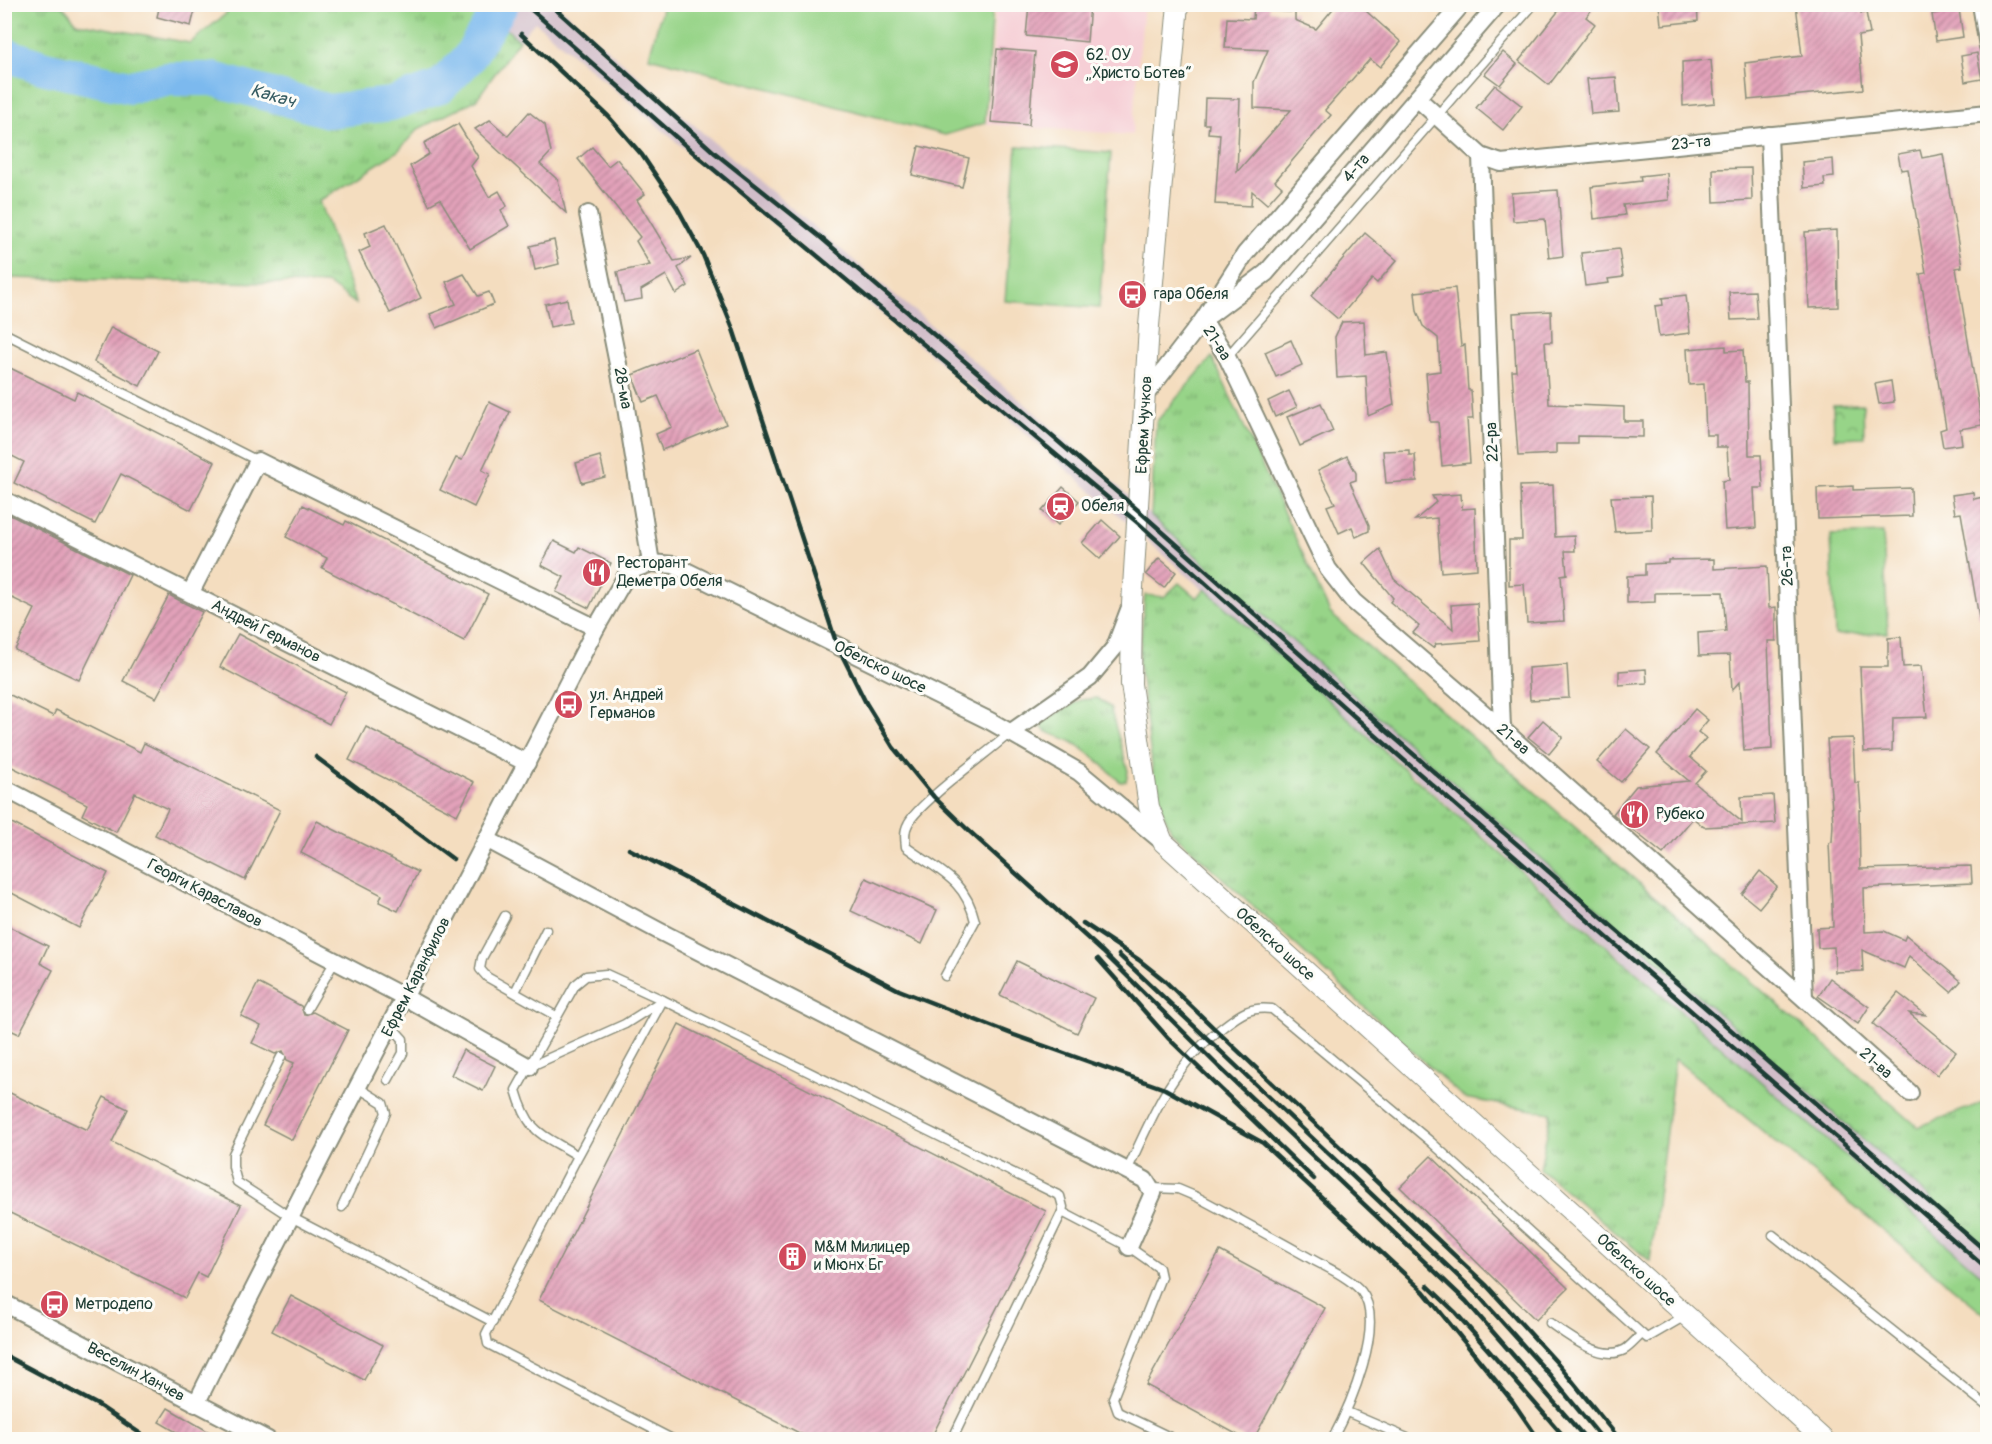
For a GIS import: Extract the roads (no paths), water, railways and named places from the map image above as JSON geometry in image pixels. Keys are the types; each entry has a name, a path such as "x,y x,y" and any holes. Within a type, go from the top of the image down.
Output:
{"street":[{"name":"Ефрем Чучков","path":"1163,842 1149,807 1131,684 1132,604 1146,394 1178,4"},
{"name":"4-та","path":"1146,394 1203,320 1245,254 1462,4"},
{"name":"4-та","path":"1203,320 1266,273 1498,4"},
{"path":"1981,4 1988,47"},
{"path":"1416,98 1481,156"},
{"name":"23-та","path":"1481,156 1502,163 1988,113"},
{"name":"26-та","path":"1769,135 1804,998"},
{"name":"22-ра","path":"1481,156 1502,729"},
{"name":"28-ма","path":"588,214 623,389 651,563"},
{"name":"21-ва","path":"1203,320 1227,357 1328,569 1353,601 1502,729 1910,1093"},
{"path":"191,592 258,460 596,628"},
{"name":"Андрей Германов","path":"4,500 191,592 527,763"},
{"name":"Ефрем Каранфилов","path":"196,1404 289,1216 406,998 596,628 629,571 651,563"},
{"name":"Обелско шосе","path":"651,563 674,565 990,721 1079,772 1163,842 1824,1440"},
{"path":"1010,734 1090,677 1115,647 1132,604"},
{"name":"Георги Караславов","path":"4,788 406,998 529,1067"},
{"path":"488,840 659,931 1145,1180 1153,1193 1129,1247"},
{"name":"Веселин Ханчев","path":"4,1303 268,1440"}],"lane":[{"path":"1227,357 1534,4"},
{"path":"4,333 258,460"},
{"path":"945,976 975,921 973,910 963,887 906,847 904,834 908,822 934,797 1010,734"},
{"path":"505,916 482,958 480,969 487,977 556,1016"},
{"path":"515,992 546,930"},
{"path":"307,1009 335,961"},
{"path":"578,1156 536,1132 522,1111 516,1090 575,985 586,976 596,973 606,974 663,1000 1055,1193 1062,1201 1062,1212 952,1440"},
{"path":"529,1067 625,1023 663,1000"},
{"path":"663,1000 578,1156 486,1334 488,1344 495,1350 674,1440"},
{"path":"1127,1171 1165,1089 1188,1058 1246,1009 1272,1009 1431,1142 1647,1338 1686,1315"},
{"path":"388,1080 403,1053 403,1039 391,1026"},
{"path":"281,1057 233,1154 233,1167 237,1182 289,1216 493,1322"},
{"path":"342,1207 386,1113 383,1103 357,1087"},
{"path":"1152,1188 1178,1189 1197,1197 1335,1272 1361,1292 1370,1323 1369,1340 1347,1412 1332,1440"},
{"path":"1062,1212 1129,1247 1159,1268 1161,1277 1113,1398 1118,1412 1176,1440"},
{"path":"1773,1235 1988,1407"},
{"path":"1550,1323 1585,1347 1610,1352 1623,1351 1642,1334"},
{"path":"1347,1412 1412,1440"}],"waterway":[{"name":"Какач","path":"4,54 45,68 130,87 167,79 213,79 329,111 391,104 440,87 468,59 502,4"}],"railway":[{"path":"525,4 694,153 1138,523 1374,734 1988,1270"},
{"path":"550,4 715,153 819,236 1139,511 1381,726 1988,1253"},
{"path":"521,34 608,116 642,155 677,207 703,255 733,329 837,645 866,703 893,747 934,797 968,830 1103,952 1219,1067 1466,1301 1587,1440"},
{"path":"316,757 453,859"},
{"path":"629,849 899,990 1014,1035 1165,1089 1263,1143 1424,1292 1513,1402 1539,1440"},
{"path":"1083,923 1139,960 1164,980 1487,1286 1560,1366 1620,1440"},
{"path":"1119,955 1477,1294 1549,1374 1603,1440"},
{"path":"1098,959 1169,1039 1314,1179"},
{"path":"1428,1286 1455,1312 1567,1440"},
{"path":"4,1355 98,1405 150,1440"}],"place":[{"name":"62. ОУ „Христо Ботев“","path":"1065,64"},
{"name":"гара Обеля","path":"1133,294"},
{"name":"Обеля","path":"1060,506"},
{"name":"Ресторант Деметра Обеля","path":"596,572"},
{"name":"ул. Андрей Германов","path":"569,704"},
{"name":"Рубеко","path":"1635,814"},
{"name":"М&M Mилицер и Мюнх Бг","path":"793,1256"},
{"name":"Метродепо","path":"54,1304"}]}
